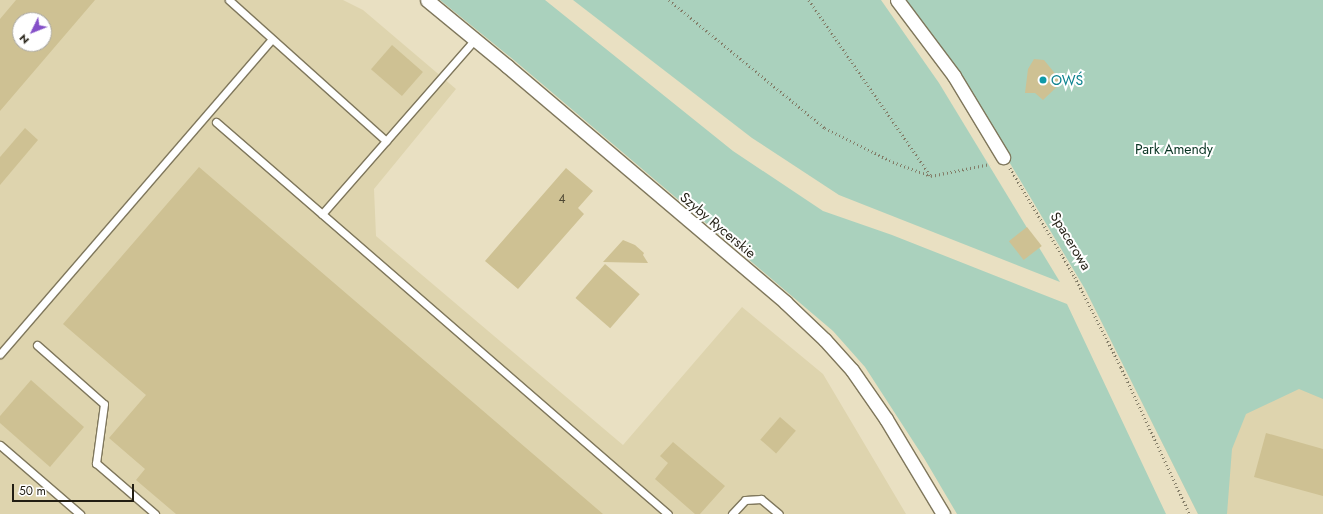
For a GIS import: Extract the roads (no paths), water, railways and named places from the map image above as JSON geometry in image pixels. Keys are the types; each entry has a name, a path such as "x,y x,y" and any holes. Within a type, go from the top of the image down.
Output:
{"street":[{"name":"Szyby Rycerskie","path":"427,0 779,297 825,340 852,370 886,419 942,514"},
{"path":"897,0 954,76 1003,157"}],"lane":[{"path":"229,0 386,141"},
{"path":"0,354 272,39"},
{"path":"322,214 475,39"},
{"path":"216,122 668,514"},
{"path":"37,345 104,404 96,463 155,514"},
{"path":"0,445 80,514"},
{"path":"732,514 745,500 761,499 779,514"}],"place":[{"name":"OWŚ","path":"1043,80"}],"park label":[{"name":"Park Amendy","path":"1174,149"}]}
